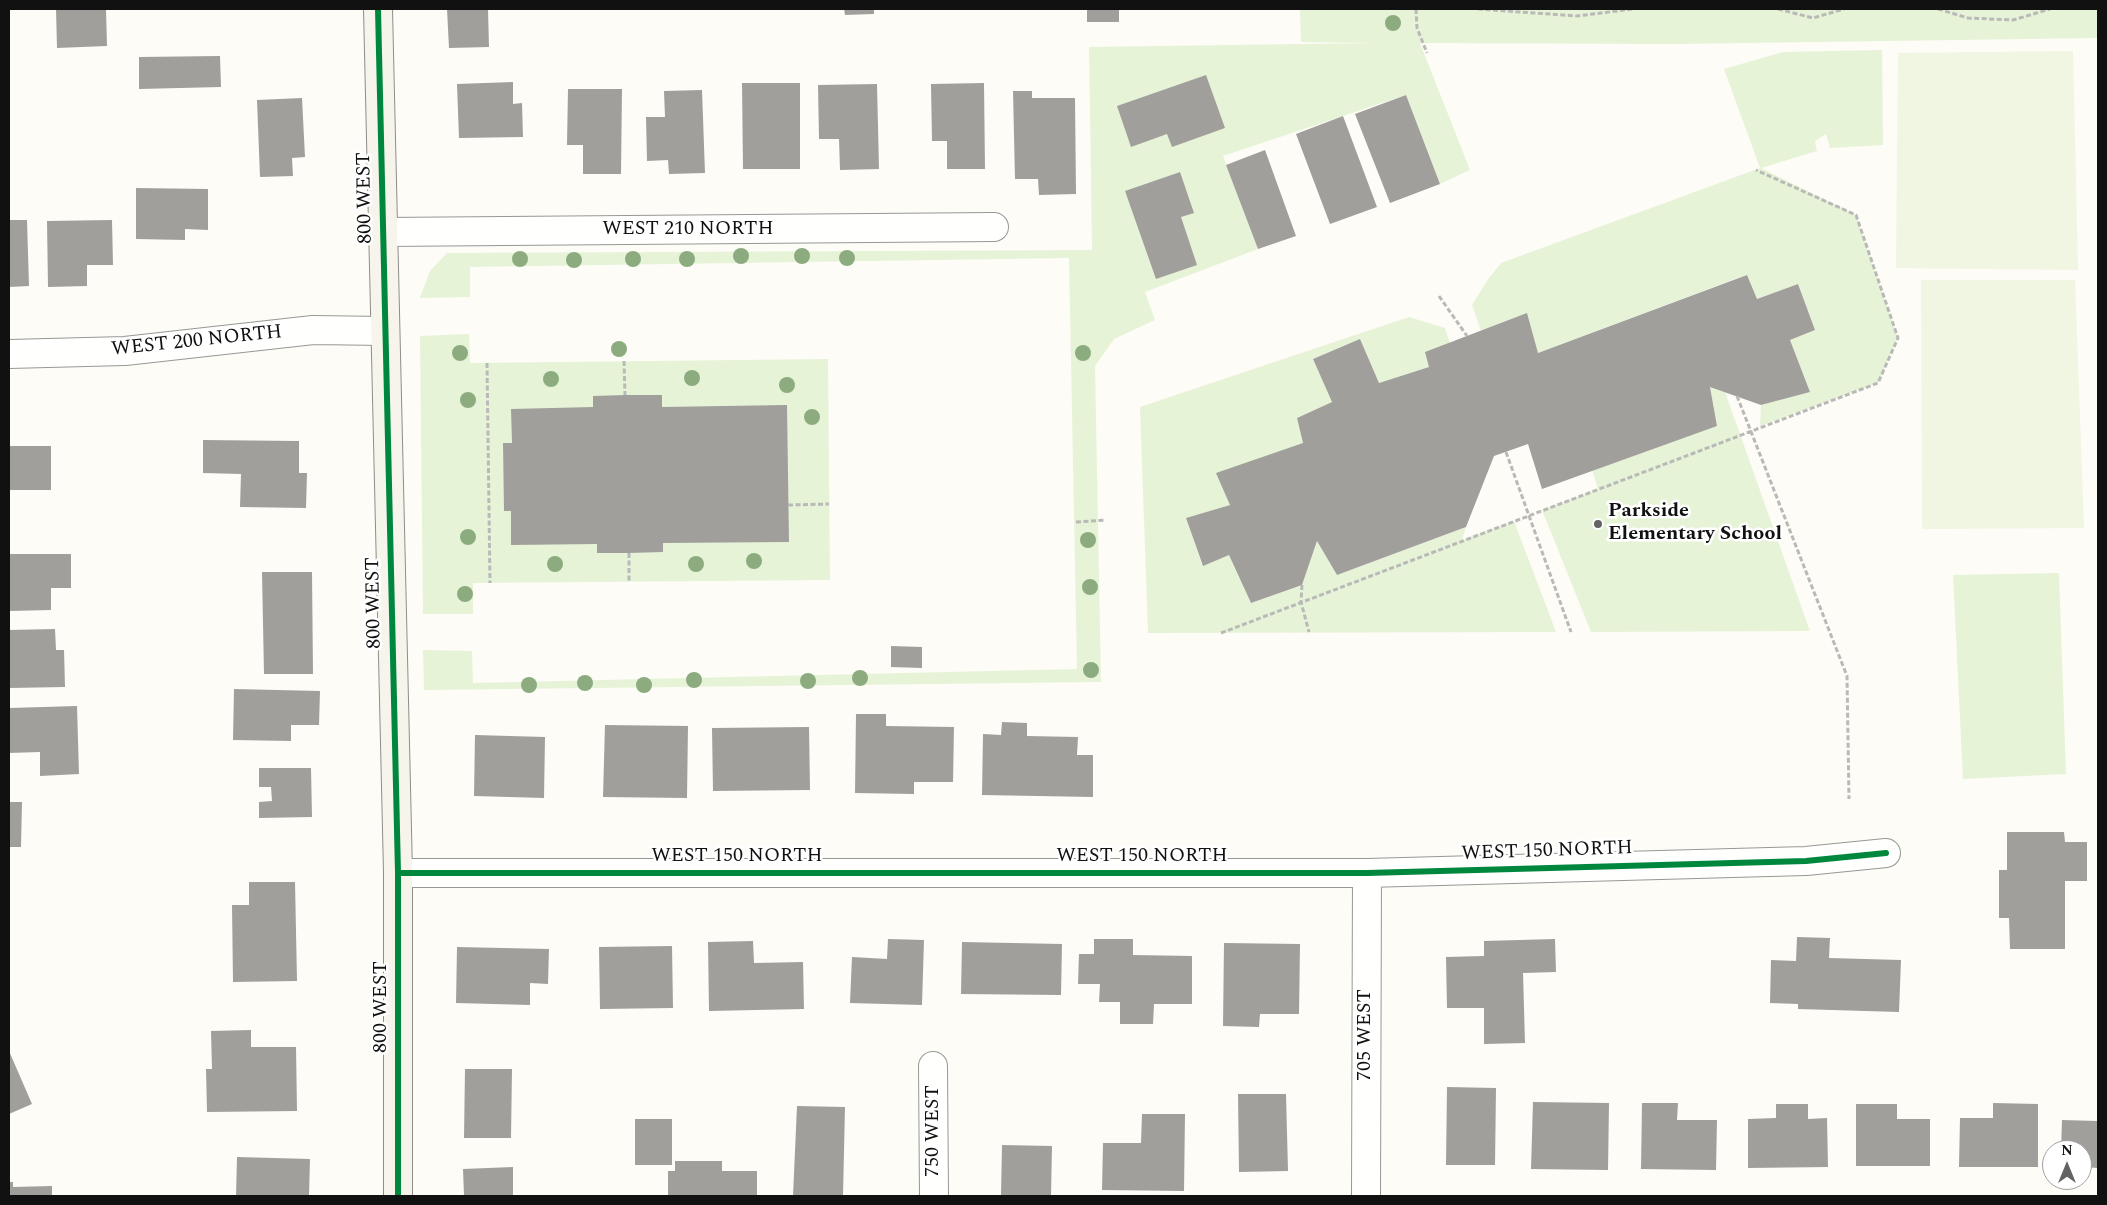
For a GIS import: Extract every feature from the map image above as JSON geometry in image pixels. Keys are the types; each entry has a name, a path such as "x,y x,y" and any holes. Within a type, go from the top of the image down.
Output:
{"street":[{"name":"800 WEST","path":"378,9 398,873 398,1196"},
{"name":"WEST 210 NORTH","path":"383,232 994,227"},
{"name":"WEST 200 NORTH","path":"9,354 125,351 314,330 385,331"},
{"name":"WEST 150 NORTH","path":"398,873 1367,873 1806,861 1886,853"},
{"name":"705 WEST","path":"1366,1196 1367,873"},
{"name":"750 WEST","path":"933,1066 934,1196"}],"path":[{"path":"1416,9 1417,28 1427,53"},
{"path":"1478,9 1577,16 1633,9"},
{"path":"1778,9 1813,18 1844,9"},
{"path":"1938,9 1968,18 2013,20 2050,9"},
{"path":"1221,633 1878,383 1898,338 1856,215 1756,170"},
{"path":"1439,296 1467,336"},
{"path":"624,361 625,395"},
{"path":"487,363 490,583"},
{"path":"1737,396 1847,676 1849,799"},
{"path":"1506,452 1571,632"},
{"path":"788,505 829,504"},
{"path":"1076,522 1106,520"},
{"path":"629,553 629,582"},
{"path":"1302,585 1301,602 1309,632"}],"green space":[{"path":"1300,9 2098,9 2098,38 1674,44 1420,43 1470,170 1440,184 1406,95 1223,156 1258,249 1145,292 1155,320 1114,339 1095,366 1101,682 424,690 423,650 472,651 473,683 1077,669 1069,258 470,267 470,297 420,298 430,271 447,253 1092,250 1089,47 1374,43 1301,42"},
{"path":"1882,50 1883,145 1830,148 1826,134 1815,141 1817,151 1761,168 1856,215 1898,338 1878,383 1760,426 1761,405 1810,392 1790,340 1815,330 1798,284 1757,299 1746,275 1538,353 1481,331 1472,305 1501,263 1760,168 1724,69 1783,52"},
{"path":"2073,51 2078,270 1896,268 1898,53"},
{"path":"1921,280 2075,280 2084,528 1922,529"},
{"path":"1409,317 1445,328 1450,343 1429,367 1379,383 1360,340 1313,359 1332,402 1297,418 1303,443 1230,505 1186,518 1202,565 1229,555 1251,603 1302,585 1317,541 1337,575 1466,527 1462,540 1514,521 1556,632 1148,633 1140,407"},
{"path":"469,334 470,363 828,359 830,580 473,583 473,614 423,614 420,336"},
{"path":"1710,387 1725,392 1810,631 1591,632 1542,510 1598,489 1592,470 1717,426"},
{"path":"2059,573 2066,774 1963,779 1953,575"}],"building":[{"path":"56,9 106,9 107,46 57,48"},
{"path":"447,9 488,9 489,47 449,48"},
{"path":"844,9 874,9 874,14 845,15"},
{"path":"1087,9 1119,9 1119,22 1087,22"},
{"path":"220,56 221,87 139,89 139,57"},
{"path":"1206,75 1225,128 1172,147 1167,134 1131,147 1117,106"},
{"path":"513,82 513,104 522,103 523,137 459,138 457,84"},
{"path":"742,83 800,83 800,169 743,169"},
{"path":"984,83 985,169 947,169 947,141 932,141 931,84"},
{"path":"877,84 879,169 840,170 839,139 819,139 818,85"},
{"path":"568,89 622,89 621,174 583,174 583,145 567,145"},
{"path":"702,90 705,173 669,174 668,160 647,161 646,117 665,117 664,91"},
{"path":"1013,91 1032,91 1032,98 1075,98 1076,194 1039,195 1038,179 1015,179"},
{"path":"1406,95 1440,184 1390,203 1355,114"},
{"path":"302,98 305,157 292,158 293,176 260,177 257,100"},
{"path":"1343,116 1377,207 1330,224 1296,134"},
{"path":"1265,150 1296,236 1258,249 1226,165"},
{"path":"1180,172 1194,213 1181,217 1197,265 1156,279 1125,191"},
{"path":"136,188 208,189 208,230 185,229 185,240 136,239"},
{"path":"9,220 27,220 29,286 9,287"},
{"path":"112,220 113,265 87,265 87,286 48,287 47,221"},
{"path":"1747,275 1757,299 1798,284 1815,330 1790,340 1810,392 1761,405 1710,387 1717,426 1542,489 1528,444 1494,456 1466,527 1337,575 1317,541 1302,585 1251,603 1229,555 1203,566 1186,518 1230,505 1216,473 1303,443 1297,418 1332,402 1313,359 1360,339 1379,383 1429,367 1425,352 1527,313 1538,353"},
{"path":"662,395 662,407 787,405 789,542 663,543 663,552 629,553 597,553 597,544 511,545 511,511 504,511 503,443 512,443 511,409 593,407 593,396"},
{"path":"203,440 299,441 299,473 307,473 306,508 240,507 241,474 203,473"},
{"path":"9,446 51,446 51,490 9,490"},
{"path":"9,554 71,554 71,588 51,588 51,610 9,611"},
{"path":"262,572 312,572 313,674 264,674"},
{"path":"55,629 56,650 64,650 65,687 9,688 9,630"},
{"path":"891,646 922,647 922,668 891,667"},
{"path":"234,689 320,691 319,725 291,725 291,741 233,740"},
{"path":"77,706 79,774 40,776 40,752 9,753 9,708"},
{"path":"856,714 886,714 886,726 954,727 953,782 914,782 914,794 855,793"},
{"path":"1002,722 1027,723 1027,736 1078,737 1077,755 1093,755 1093,797 982,795 983,734 1001,735"},
{"path":"605,725 688,726 687,798 603,797"},
{"path":"809,727 810,790 713,791 712,728"},
{"path":"475,735 545,737 544,798 474,796"},
{"path":"259,768 311,768 312,817 259,818 259,802 272,801 271,787 259,787"},
{"path":"9,802 22,802 21,847 9,847"},
{"path":"2007,832 2064,832 2065,842 2087,842 2087,881 2065,881 2065,949 2010,949 2009,918 1999,918 1999,870 2007,870"},
{"path":"249,882 295,882 297,981 233,982 232,905 249,905"},
{"path":"1797,937 1830,938 1829,958 1901,960 1899,1012 1798,1009 1798,1004 1770,1003 1771,960 1796,961"},
{"path":"888,939 924,940 922,1005 850,1003 852,957 887,959"},
{"path":"1094,939 1133,939 1133,955 1192,956 1192,1004 1154,1004 1153,1024 1120,1024 1120,1002 1099,1002 1100,984 1078,984 1079,954 1094,954"},
{"path":"1555,939 1556,972 1523,973 1525,1043 1484,1044 1484,1008 1447,1008 1446,957 1484,956 1484,941"},
{"path":"753,941 754,963 803,962 804,1009 709,1011 708,942"},
{"path":"962,942 1062,944 1061,995 961,994"},
{"path":"1224,943 1300,944 1299,1014 1260,1014 1259,1027 1223,1026"},
{"path":"672,946 673,1008 600,1009 599,947"},
{"path":"457,947 549,949 548,984 530,983 530,1005 456,1003"},
{"path":"251,1030 251,1047 296,1047 297,1111 207,1112 206,1069 212,1069 211,1031"},
{"path":"9,1051 32,1104 9,1114"},
{"path":"465,1069 512,1069 511,1138 464,1138"},
{"path":"1447,1087 1496,1088 1495,1165 1446,1165"},
{"path":"1238,1094 1286,1094 1288,1171 1239,1172"},
{"path":"1533,1102 1609,1103 1608,1170 1531,1169"},
{"path":"1642,1103 1678,1103 1677,1120 1717,1120 1716,1170 1641,1169"},
{"path":"1993,1103 2038,1104 2038,1167 1959,1167 1960,1118 1993,1118"},
{"path":"1776,1104 1808,1104 1808,1119 1827,1118 1828,1167 1748,1168 1748,1119 1776,1118"},
{"path":"1856,1104 1897,1104 1897,1119 1930,1119 1930,1166 1856,1166"},
{"path":"797,1106 845,1107 843,1196 793,1196"},
{"path":"1142,1114 1185,1114 1184,1191 1102,1190 1103,1143 1141,1143"},
{"path":"635,1119 672,1119 672,1165 635,1165"},
{"path":"2062,1120 2098,1121 2098,1168 2092,1168 2092,1140 2061,1140"},
{"path":"1002,1145 1052,1146 1051,1196 1001,1196"},
{"path":"237,1157 310,1159 309,1196 236,1196"},
{"path":"675,1161 722,1161 722,1171 757,1171 757,1196 668,1196 668,1171 675,1171"},
{"path":"513,1167 513,1196 464,1196 463,1169"},
{"path":"9,1182 13,1182 13,1187 52,1186 52,1196 9,1196"}],"cycle path":[{"path":"378,9 398,873 398,1196"},
{"path":"398,873 1367,873 1806,861 1886,853"}],"place":[{"name":"Parkside Elementary School","path":"1598,524"}]}
